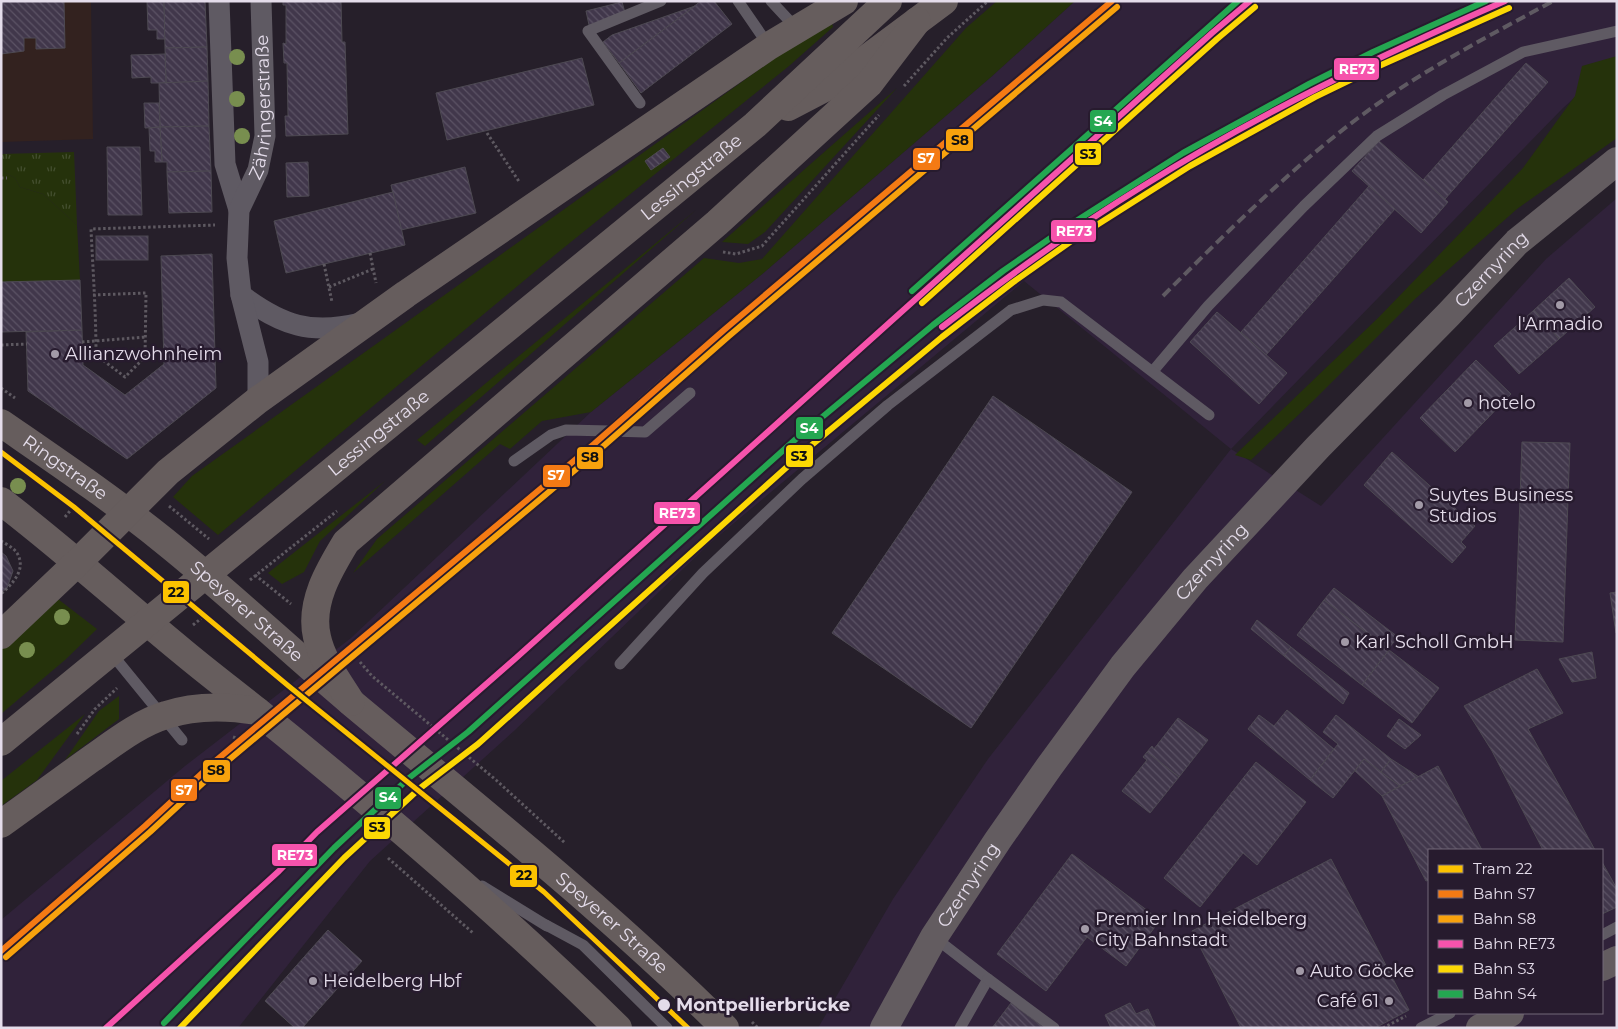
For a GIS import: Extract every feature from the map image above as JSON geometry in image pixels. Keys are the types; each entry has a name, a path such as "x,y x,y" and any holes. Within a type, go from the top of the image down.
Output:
{"main road":[{"path":"1,635 78,562 171,469 258,400 367,322 769,46 844,1"},
{"name":"Lessingstraße","path":"1,742 755,125 888,1"},
{"name":"Lessingstraße","path":"755,125 834,82 944,1"},
{"path":"351,702 328,665 321,649 317,636 316,610 328,572 346,542 717,223 869,84 917,21"},
{"name":"Czernyring","path":"884,1028 934,937 998,840 1049,767 1124,666 1195,580 1318,447 1517,242 1617,161"},
{"name":"Ringstraße","path":"1,423 128,513"},
{"path":"1,501 48,537 183,653 257,711 421,848 568,979 618,1028"},
{"name":"Speyerer Straße","path":"128,513 162,539 351,702 571,887 679,982 725,1028"},
{"path":"1,824 118,740 150,722 166,715 209,707 257,711"},
{"path":"1603,967 1617,960"},
{"path":"1480,1028 1508,1014"}],"street":[{"name":"Zähringerstraße","path":"218,1 225,164 239,210 237,258 241,295 258,362 258,400"},
{"name":"Zähringerstraße","path":"239,210 258,170 265,136 261,1"},
{"path":"241,295 260,309 294,325 324,330 367,322"}],"lane":[{"path":"640,103 588,31 661,1"},
{"path":"738,1 769,46"},
{"path":"770,1 797,29"},
{"path":"1152,371 1208,306 1304,206 1377,136 1443,95 1523,52 1617,31"},
{"path":"620,664 703,573 802,479 888,405 1011,310 1043,300 1061,302 1209,414"},
{"path":"610,430 669,379"},
{"path":"514,461 551,435 566,430 645,432 690,393"},
{"path":"111,653 182,740"},
{"path":"421,848 547,926 583,946 667,1028"},
{"path":"1603,934 1617,927"},
{"path":"934,937 988,980 1054,1028"},
{"path":"960,1028 988,980"},
{"path":"1421,1028 1448,1014"}],"path":[{"path":"901,90 947,38 988,1"},
{"path":"762,246 881,112"},
{"path":"487,133 527,194 539,203"},
{"path":"1,178 7,178"},
{"path":"94,294 146,293 145,357 124,378 96,355 91,228 209,226"},
{"path":"370,253 376,284"},
{"path":"324,264 332,302"},
{"path":"329,287 373,269"},
{"path":"82,342 146,337"},
{"path":"1,345 27,344"},
{"path":"48,537 92,486"},
{"path":"185,520 214,543"},
{"path":"1,541 16,552 21,566 16,579 1,594"},
{"path":"251,572 295,606 316,610"},
{"path":"356,658 372,676"},
{"path":"225,735 257,746"},
{"path":"384,854 480,938"}],"shaded area":[{"path":"1,1 91,1 93,139 1,142"},
{"path":"1075,1 1617,1 1617,59 1563,108 1231,449 1024,281 710,543 515,730 370,861 238,1028 1,1028 1,920 185,766 351,638 591,412 761,275 991,77"},
{"path":"1617,198 1617,1028 818,1028 893,899 988,759 1231,449 1321,506 1546,259"}],"green space":[{"path":"997,1 1075,1 991,77 761,275 591,412 542,421 510,449 500,444 353,573 377,539 704,258 739,263 762,259 966,28"},
{"path":"831,18 833,27 789,66 556,254 218,535 173,497 192,476"},
{"path":"1617,56 1617,138 1517,209 1415,299 1251,460 1235,455 1379,317 1523,168 1575,96 1582,66"},
{"path":"897,88 765,232 748,244 722,242"},
{"path":"74,152 77,225 43,194 20,187 15,178 1,170 1,154"},
{"path":"1,170 15,178 20,187 43,194 77,225 80,280 1,282"},
{"path":"696,210 425,446 417,440"},
{"path":"385,481 320,541 304,572 282,584 268,573"},
{"path":"54,596 97,629 65,660 1,714 1,649"},
{"path":"119,696 119,719 65,760 99,711"},
{"path":"85,714 37,780 1,806 1,781"}],"building":[{"path":"1,1 64,1 65,48 36,49 36,38 24,38 24,51 1,54"},
{"path":"147,1 164,1 165,39 157,39 157,30 148,30"},
{"path":"164,1 205,1 207,47 165,48"},
{"path":"283,1 341,1 342,42 345,42 348,134 286,136 285,116 288,116 287,63 284,63 283,43 286,44 286,5 283,5"},
{"path":"701,1 714,1 732,24 641,93 619,63"},
{"path":"622,2 626,16 589,25 586,11"},
{"path":"695,6 619,63 603,42 612,35"},
{"path":"207,47 208,81 166,83 165,48"},
{"path":"165,54 166,83 151,83 151,77 132,78 131,55"},
{"path":"582,58 594,105 447,140 436,93"},
{"path":"1526,63 1548,82 1445,199 1423,180"},
{"path":"208,81 209,126 160,127 159,83"},
{"path":"144,103 159,103 160,127 145,128"},
{"path":"209,126 211,171 167,172 167,162 162,162 160,127"},
{"path":"160,127 162,162 155,162 155,151 150,151 149,128"},
{"path":"1379,141 1448,202 1421,233 1352,171"},
{"path":"107,147 140,147 142,215 108,215"},
{"path":"663,148 670,157 651,170 645,161"},
{"path":"308,162 309,196 287,197 286,163"},
{"path":"465,167 476,213 401,230 391,185"},
{"path":"211,171 212,212 169,213 167,172"},
{"path":"1369,186 1395,209 1266,355 1241,332"},
{"path":"393,192 405,245 286,273 274,221"},
{"path":"96,236 148,236 148,260 96,260"},
{"name":"Allianzwohnheim","path":"212,254 216,388 127,459 28,391 26,332 82,330 83,365 125,395 164,364 161,256"},
{"path":"1569,278 1595,307 1559,339 1534,310"},
{"path":"80,280 82,330 1,332 1,282"},
{"path":"1534,310 1559,339 1519,374 1494,346"},
{"path":"1217,312 1287,373 1259,404 1190,342"},
{"name":"hotelo","path":"1476,360 1511,394 1455,452 1420,418"},
{"path":"993,396 1132,492 971,728 832,633"},
{"path":"1522,442 1570,443 1563,642 1515,640"},
{"name":"Suytes Business Studios","path":"1392,452 1475,526 1461,542 1466,547 1452,563 1364,485"},
{"path":"1,552 6,556 13,571 7,588 1,593"},
{"path":"1334,588 1398,637 1388,649 1324,600"},
{"path":"1617,592 1617,633 1616,633 1610,593"},
{"path":"1324,600 1389,650 1362,685 1297,635"},
{"path":"1257,620 1291,647 1284,656 1251,629"},
{"path":"1291,647 1349,693 1343,704 1284,656"},
{"path":"1389,650 1439,688 1412,723 1362,685"},
{"path":"1592,652 1596,678 1572,682 1559,659"},
{"path":"1537,669 1563,713 1528,729 1594,849 1542,849 1492,751 1464,706"},
{"path":"1287,710 1334,749 1310,780 1248,729 1259,715 1274,726"},
{"path":"1336,715 1391,759 1381,772 1364,759 1333,798 1310,780 1338,744 1323,732"},
{"path":"1178,718 1208,740 1179,777 1147,752 1152,746 1154,749"},
{"path":"1399,719 1421,735 1405,749 1387,736"},
{"path":"1147,752 1179,777 1150,813 1122,791 1147,760 1143,757"},
{"path":"1364,759 1400,786 1382,796 1355,771"},
{"path":"1391,759 1419,777 1400,786 1381,772"},
{"path":"1256,762 1306,802 1257,865 1243,853 1200,907 1164,878"},
{"path":"1438,766 1481,849 1428,849 1428,880 1426,881 1382,796"},
{"name":"Premier Inn Heidelberg City Bahnstadt","path":"1072,854 1160,920 1126,966 1087,937 1046,991 997,954"},
{"name":"Auto Göcke","path":"1331,859 1409,1010 1375,1028 1241,1028 1192,931"},
{"path":"1603,864 1617,889 1617,907 1603,914"},
{"name":"Heidelberg Hbf","path":"328,930 362,961 302,1028 295,1028 265,1001"},
{"path":"1011,1003 1044,1028 992,1028"},
{"path":"1130,1003 1136,1014 1148,1009 1156,1028 1111,1028 1105,1015"}],"railway":[{"path":"1163,296 1233,226 1282,181 1358,118 1429,70 1553,1"}],"tram line":[{"name":"22","path":"1,452 74,507 291,688 544,892 688,1028"}],"rail line":[{"name":"S7","path":"1,951 145,826 213,763 594,444 724,330 1112,1"},
{"name":"S4","path":"912,291 1238,1"},
{"name":"RE73","path":"106,1028 279,871 317,832 516,658 1212,33 1250,1"},
{"name":"S4","path":"164,1023 334,848 409,778 468,732 797,438 933,325 1003,271 1062,230 1183,153 1309,84 1373,52 1486,1"},
{"name":"RE73","path":"942,327 1066,236 1186,160 1275,110 1366,64 1505,1"},
{"name":"S8","path":"6,957 150,832 218,769 599,450 729,336 1117,7"},
{"name":"S3","path":"922,303 1255,7"},
{"name":"S3","path":"180,1028 344,858 419,789 478,744 807,449 942,337 1012,283 1070,242 1190,166 1315,97 1509,8"}],"place":[{"name":"l'Armadio","path":"1560,305"},
{"name":"Allianzwohnheim","path":"55,354"},
{"name":"hotelo","path":"1468,403"},
{"name":"Suytes Business Studios","path":"1419,505"},
{"name":"Karl Scholl GmbH","path":"1345,642"},
{"name":"Premier Inn Heidelberg City Bahnstadt","path":"1085,929"},
{"name":"Auto Göcke","path":"1300,971"},
{"name":"Heidelberg Hbf","path":"313,981"},
{"name":"Café 61","path":"1389,1001"},
{"name":"Montpellierbrücke","path":"664,1005"}]}
